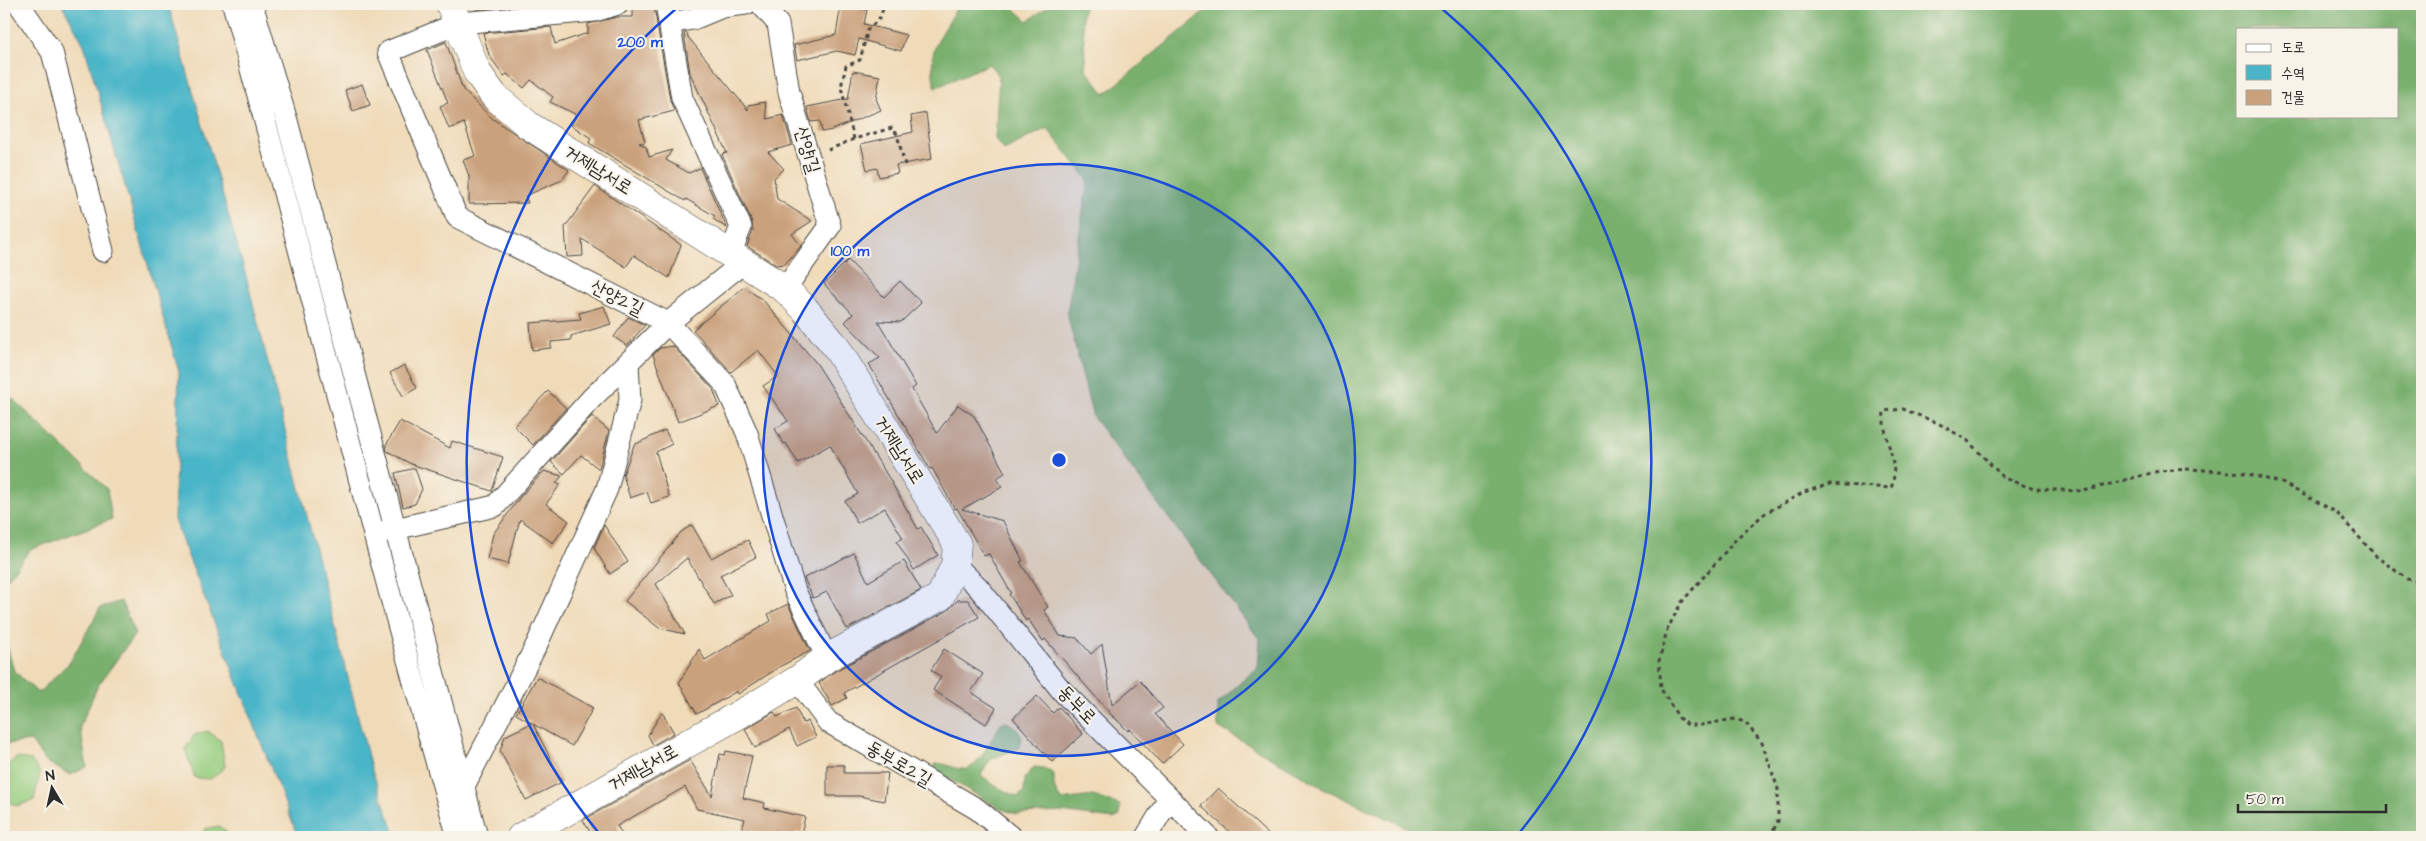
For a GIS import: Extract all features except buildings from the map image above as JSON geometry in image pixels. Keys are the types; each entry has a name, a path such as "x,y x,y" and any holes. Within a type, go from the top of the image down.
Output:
{"main road":[{"name":"거제남서로","path":"454,14 477,72 494,96 528,126 785,289 805,309 836,347 957,544 954,565 940,597 827,658 797,680 521,837"}],"street":[{"path":"19,4 52,52 103,251"},
{"path":"233,4 284,187 373,534 458,837"},
{"path":"252,4 288,121 477,837"},
{"path":"454,14 595,11 618,4"},
{"path":"373,534 495,506 591,399 737,258 741,227 682,98 668,14 693,19 722,7 746,4"},
{"name":"산양1길","path":"761,4 778,24 789,92 830,226 785,289"},
{"name":"산양2길","path":"454,14 388,52 457,217 668,324 725,384 747,433 794,591 827,658"},
{"path":"463,788 537,644 607,489 630,400 628,363"},
{"name":"동부로","path":"954,565 978,587 1062,691 1208,837"},
{"name":"동부로2길","path":"797,680 828,722 977,809 1006,836"},
{"path":"438,770 435,788 446,837"},
{"path":"1146,837 1169,799"}],"path":[{"path":"854,139 842,87 846,66 860,60 868,29 879,19 885,4"},
{"path":"809,158 854,139 892,128 896,134 905,166"},
{"path":"1770,837 1778,821 1778,788 1762,743 1745,722 1734,719 1701,725 1688,725 1679,718 1661,689 1659,660 1667,630 1681,602 1738,537 1764,514 1804,492 1830,484 1891,488 1895,478 1882,424 1884,411 1902,409 1938,423 1967,440 2004,478 2034,488 2084,491 2159,471 2191,469 2244,472 2282,483 2336,512 2377,557 2408,579 2422,582"}],"green space":[{"path":"958,4 1009,4 1028,21 1051,4 1085,4 1082,15 1086,69 1105,94 1214,4 2422,4 2422,837 1427,837 1327,790 1218,727 1218,703 1258,667 1260,640 1093,417 1067,313 1088,180 1047,128 1004,150 995,139 999,76 989,64 935,88 933,60 937,42"},
{"path":"4,394 14,400 107,489 112,519 30,550 4,583"},
{"path":"121,601 135,634 97,687 80,727 87,767 70,775 45,761 31,741 7,744 4,747 4,634 14,671 38,693 70,662 100,608"},
{"path":"1004,721 1014,726 1022,736 1020,747 990,760 981,775 994,785 1017,797 1024,792 1025,778 1034,767 1044,768 1054,774 1054,787 1061,800 1093,796 1120,805 1120,816 1113,819 1062,812 1017,814 1001,809 934,770 935,764 962,769 971,767 976,763"},
{"path":"208,731 221,741 225,767 211,779 195,778 185,749 194,735"},
{"path":"16,758 31,760 40,773 34,800 17,806 4,800 4,768"},
{"path":"219,826 232,837 200,837 205,829"}],"water":[{"path":"62,4 168,4 247,280 371,768 396,837 298,837 174,520 179,372 84,45"}]}
